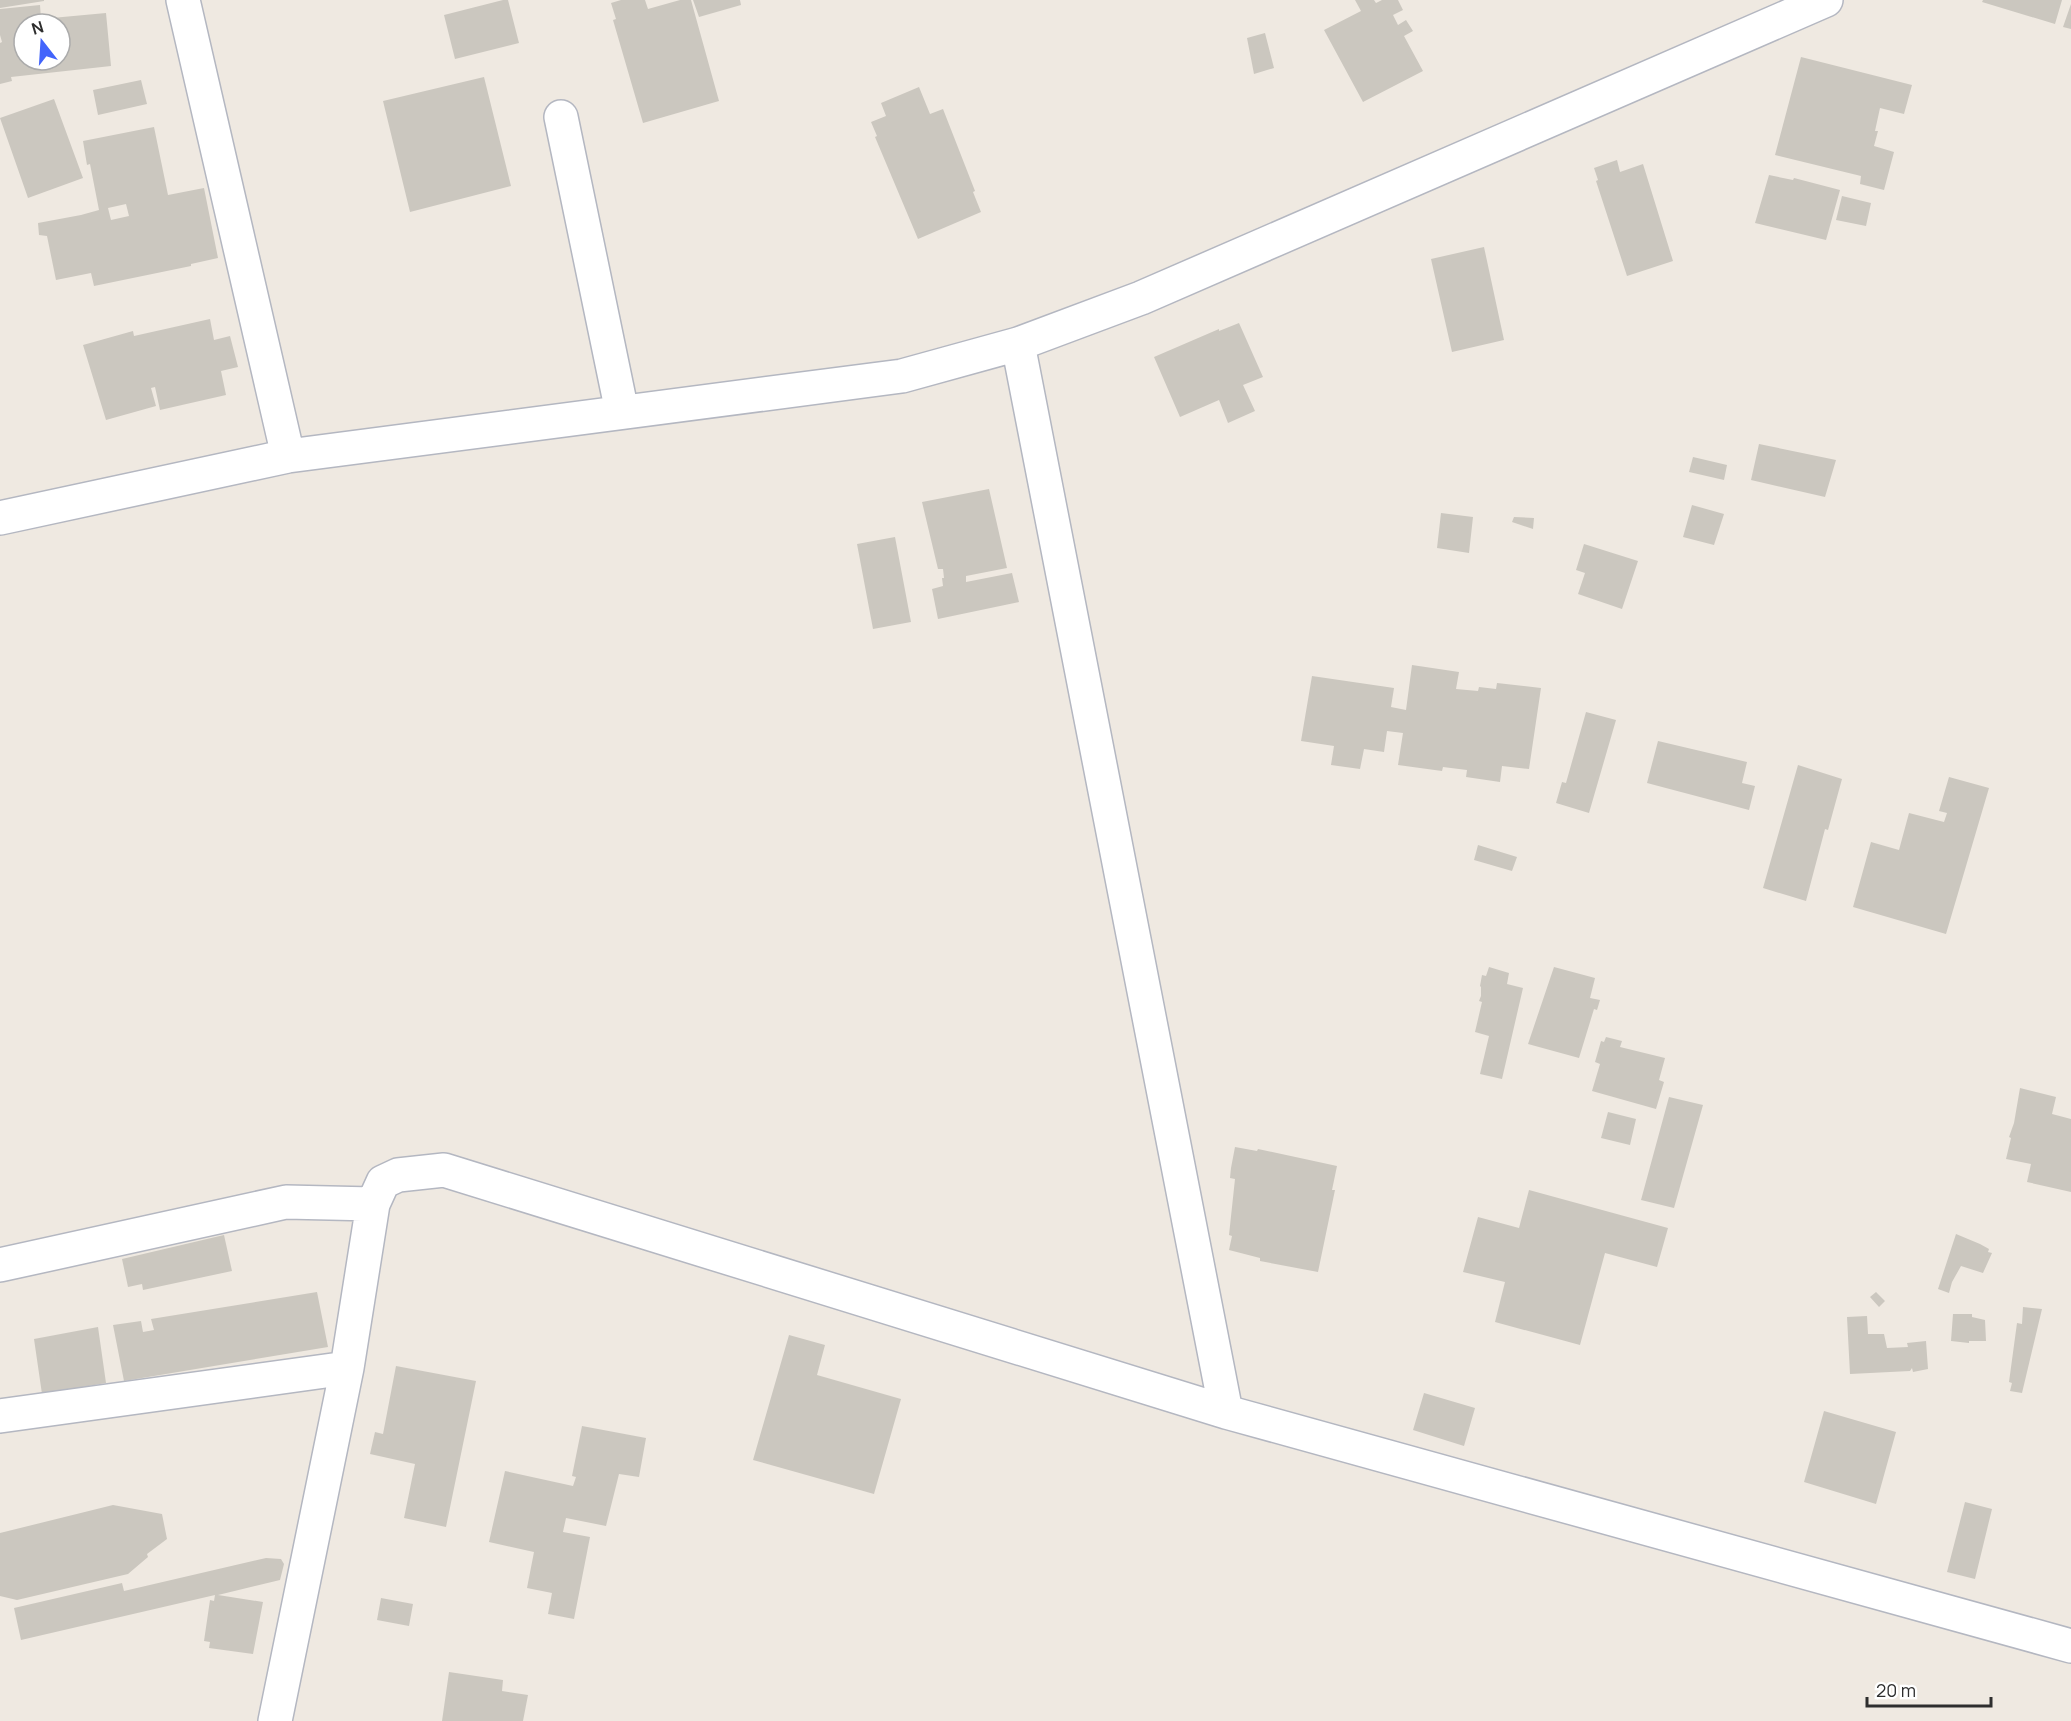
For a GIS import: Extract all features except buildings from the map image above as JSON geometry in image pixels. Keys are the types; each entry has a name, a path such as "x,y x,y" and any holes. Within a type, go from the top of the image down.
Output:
{"street":[{"path":"183,0 288,456"},
{"path":"0,518 288,456 902,376 1018,344 1152,293 1826,0"},
{"path":"561,117 622,412"},
{"path":"1018,344 1226,1412"},
{"path":"275,1721 347,1368 373,1204 383,1182 398,1175 444,1170 1226,1412 2071,1647"},
{"path":"0,1265 285,1202 373,1204"},
{"path":"0,1416 347,1368"}]}
